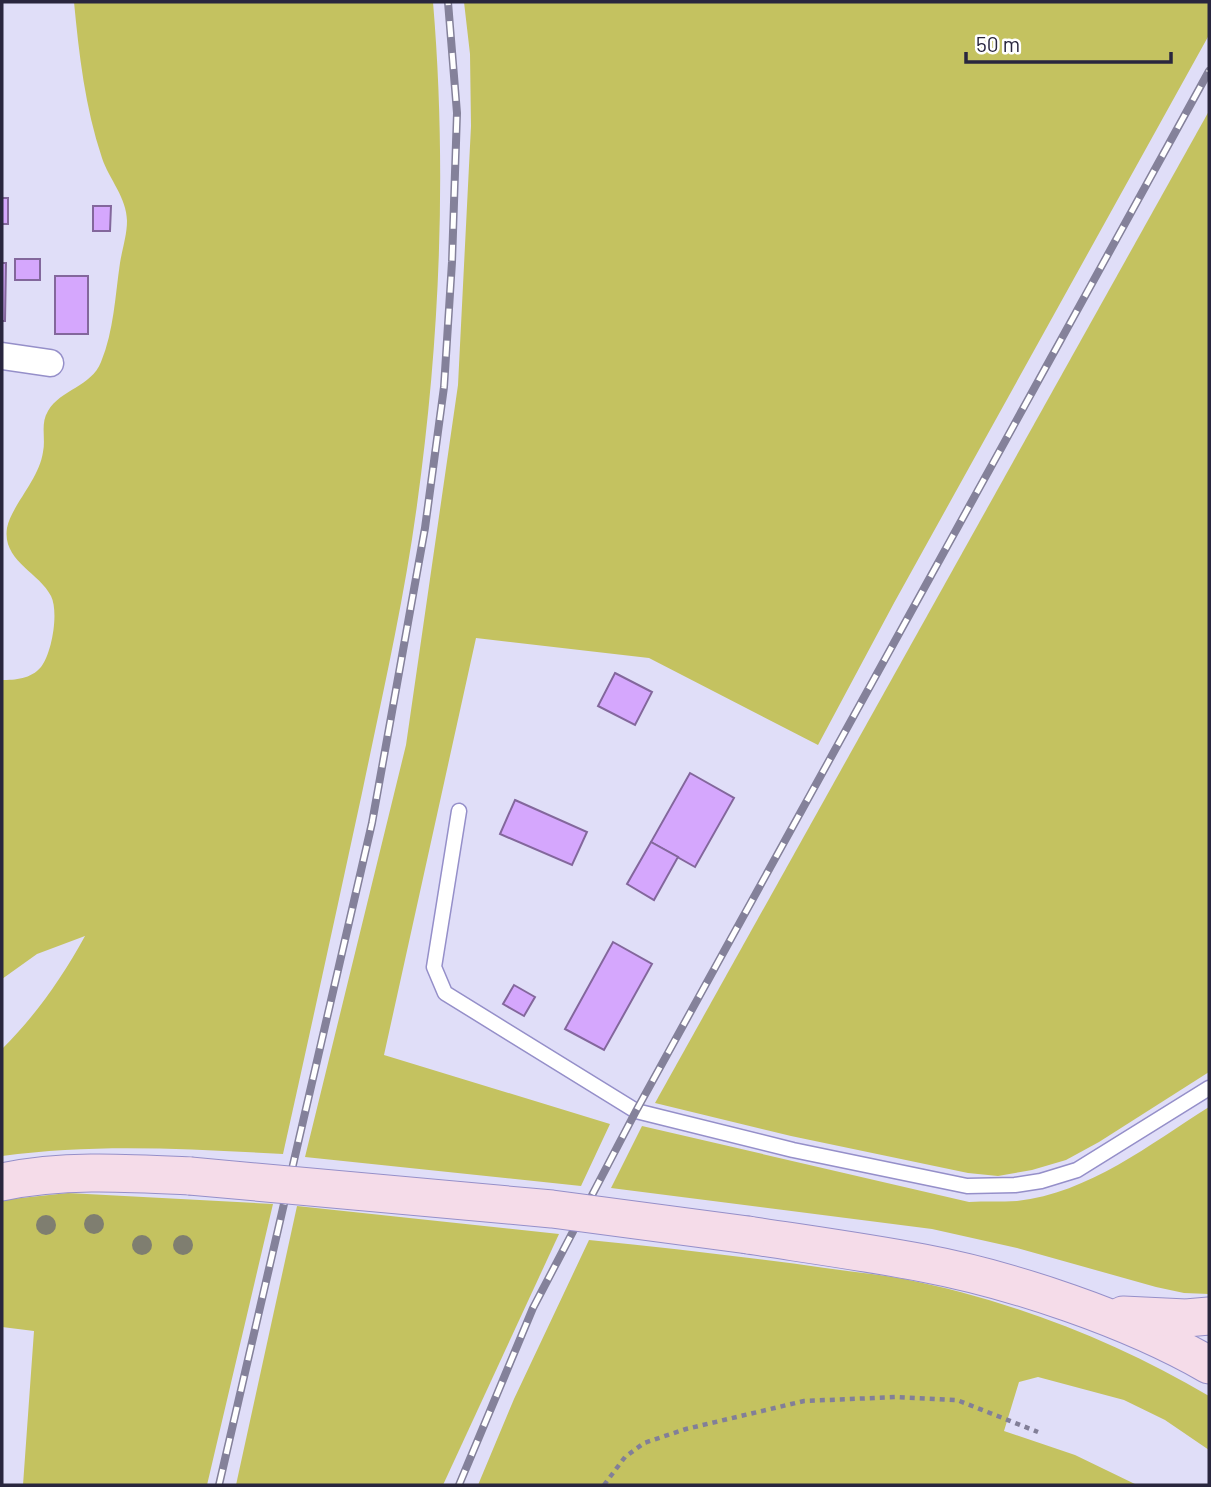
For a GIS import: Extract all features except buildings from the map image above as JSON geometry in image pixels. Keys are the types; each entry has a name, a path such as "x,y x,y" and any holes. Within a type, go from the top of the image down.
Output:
{"main road":[{"path":"2,1182 59,1175 132,1173 190,1176 552,1209 748,1235 924,1263 976,1275 1122,1323 1209,1365"},
{"path":"1098,1315 1186,1318 1209,1316"}],"street":[{"path":"2,356 50,363"}],"lane":[{"path":"459,811 434,967 445,993 636,1111 793,1150 967,1186 1016,1185 1077,1170 1209,1088"}],"path":[{"path":"604,1485 625,1457 644,1443 686,1429 804,1401 897,1397 957,1401 1038,1432"}],"shaded area":[{"path":"74,2 433,2 440,127 439,254 431,380 417,505 385,685 283,1154 107,1148 2,1156 2,1049 48,996 85,936 37,954 2,979 2,680 28,676 41,667 48,652 54,622 51,596 10,549 7,528 40,462 44,447 44,421 48,411 60,398 90,377 101,362 111,325 127,226 124,204 105,166 91,119"},
{"path":"464,2 1209,2 1209,35 818,745 649,658 476,638 384,1055 610,1124 581,1186 305,1157 406,745 458,385 471,126 470,54"},
{"path":"1209,111 1209,1072 1066,1160 998,1176 968,1173 791,1136 655,1103"},
{"path":"1209,1107 1209,1294 1184,1293 1156,1287 1017,1248 932,1229 611,1188 642,1126 969,1202 1017,1201 1044,1196 1094,1177 1141,1151"},
{"path":"68,1193 273,1204 207,1485 23,1485 34,1331 2,1327 2,1200"},
{"path":"297,1206 559,1234 443,1485 236,1485"},
{"path":"589,1240 894,1277 983,1298 1023,1311 1100,1340 1209,1396 1209,1450 1165,1420 1124,1400 1038,1377 1019,1382 1004,1431 1075,1455 1137,1485 478,1485 514,1399"}],"railway":[{"path":"219,1485 372,823 425,528 444,387 452,262 457,113 448,2"},
{"path":"459,1485 533,1308 636,1111 1209,71"}]}
